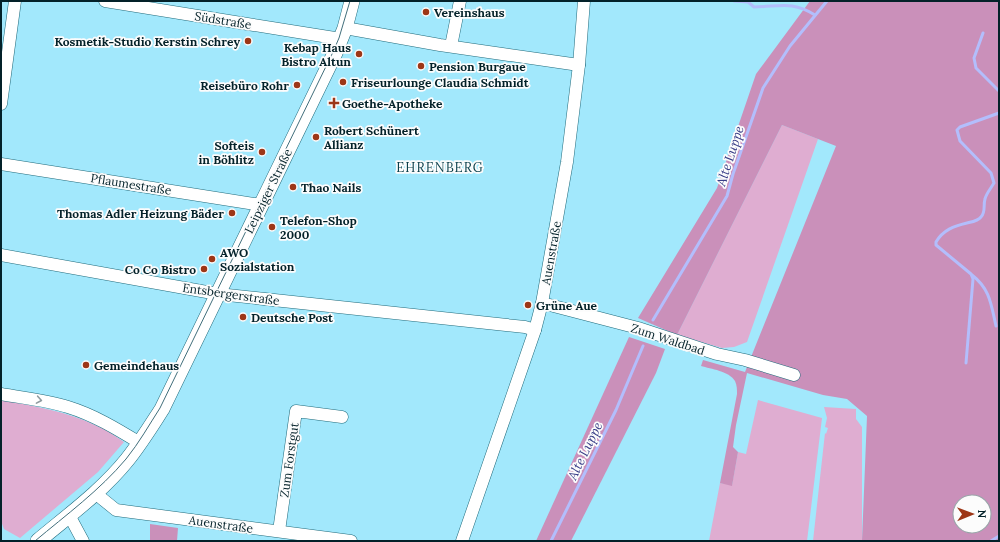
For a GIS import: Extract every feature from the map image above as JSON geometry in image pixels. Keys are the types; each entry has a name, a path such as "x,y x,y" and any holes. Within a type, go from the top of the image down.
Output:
{"street":[{"path":"1,104 15,1"},
{"name":"Südstraße","path":"105,1 343,34 451,46 579,65"},
{"name":"Leipziger Straße","path":"38,541 95,494 116,473 140,443 162,409 262,205 343,34 352,1"},
{"path":"451,46 460,1"},
{"name":"Auenstraße","path":"462,541 535,330 542,303 567,162 579,65 584,1"},
{"name":"Pflaumestraße","path":"1,164 262,205"},
{"name":"Entsbergerstraße","path":"1,255 218,294 525,327 535,330"},
{"name":"Zum Waldbad","path":"542,303 638,328 717,354 745,360 794,375"},
{"path":"1,394 45,401 68,407 109,424 140,443"},
{"name":"Zum Forstgut","path":"279,531 296,411 342,417"},
{"name":"Auenstraße","path":"95,494 116,510 351,541"},
{"path":"69,515 83,541"}],"shaded area":[{"path":"810,1 999,1 999,541 862,541 867,416 847,399 823,395 747,373 733,447 738,452 732,486 720,483 737,388 735,381 729,375 701,366 703,360 745,372 836,146 782,125 677,335 638,318 717,188 756,74"},
{"path":"782,125 818,139 747,342 734,347 722,348 677,335"},
{"path":"629,337 665,349 656,373 571,541 536,541"},
{"path":"1,400 26,404 74,416 104,429 124,442 98,472 20,538 4,529 1,521"},
{"path":"758,400 822,418 807,541 709,541 720,483 732,485 738,452 746,454"},
{"path":"824,407 856,409 856,419 862,427 862,541 813,541 825,433 826,434 828,428 825,427 827,418"},
{"path":"150,524 178,528 177,541 150,541"}],"waterway":[{"path":"734,1 748,2 754,7 785,5 799,7 815,15"},
{"name":"Alte Luppe","path":"653,320 727,196 733,174 763,88 790,46 827,1"},
{"path":"983,33 974,58 976,68 999,91"},
{"path":"966,363 973,279 971,274 936,245 936,242 942,234 949,229 974,221 983,215 984,201 987,193 994,183 991,173 960,141 957,130 960,127 999,113"},
{"path":"972,275 978,280 986,291 991,304 996,326"},
{"name":"Alte Luppe","path":"551,541 616,410 643,346"},
{"path":"991,541 999,536"}],"tram line":[{"path":"35,541 82,502 116,470 135,447 160,408 333,52 339,38 350,1"}],"place":[{"name":"Vereinshaus","path":"426,12"},
{"name":"Kosmetik-Studio Kerstin Schrey","path":"248,41"},
{"name":"Kebap Haus Bistro Altun","path":"359,54"},
{"name":"Pension Burgaue","path":"421,66"},
{"name":"Friseurlounge Claudia Schmidt","path":"343,82"},
{"name":"Reisebüro Rohr","path":"297,85"},
{"name":"Goethe-Apotheke","path":"334,103"},
{"name":"Robert Schünert Allianz","path":"316,137"},
{"name":"Softeis in Böhlitz","path":"262,152"},
{"name":"Thao Nails","path":"293,187"},
{"name":"Thomas Adler Heizung Bäder","path":"232,213"},
{"name":"Telefon-Shop 2000","path":"272,227"},
{"name":"AWO Sozialstation","path":"212,259"},
{"name":"Co Co Bistro","path":"204,269"},
{"name":"Grüne Aue","path":"528,305"},
{"name":"Deutsche Post","path":"243,317"},
{"name":"Gemeindehaus","path":"86,365"}],"district":[{"name":"EHRENBERG","path":"440,167"}]}
